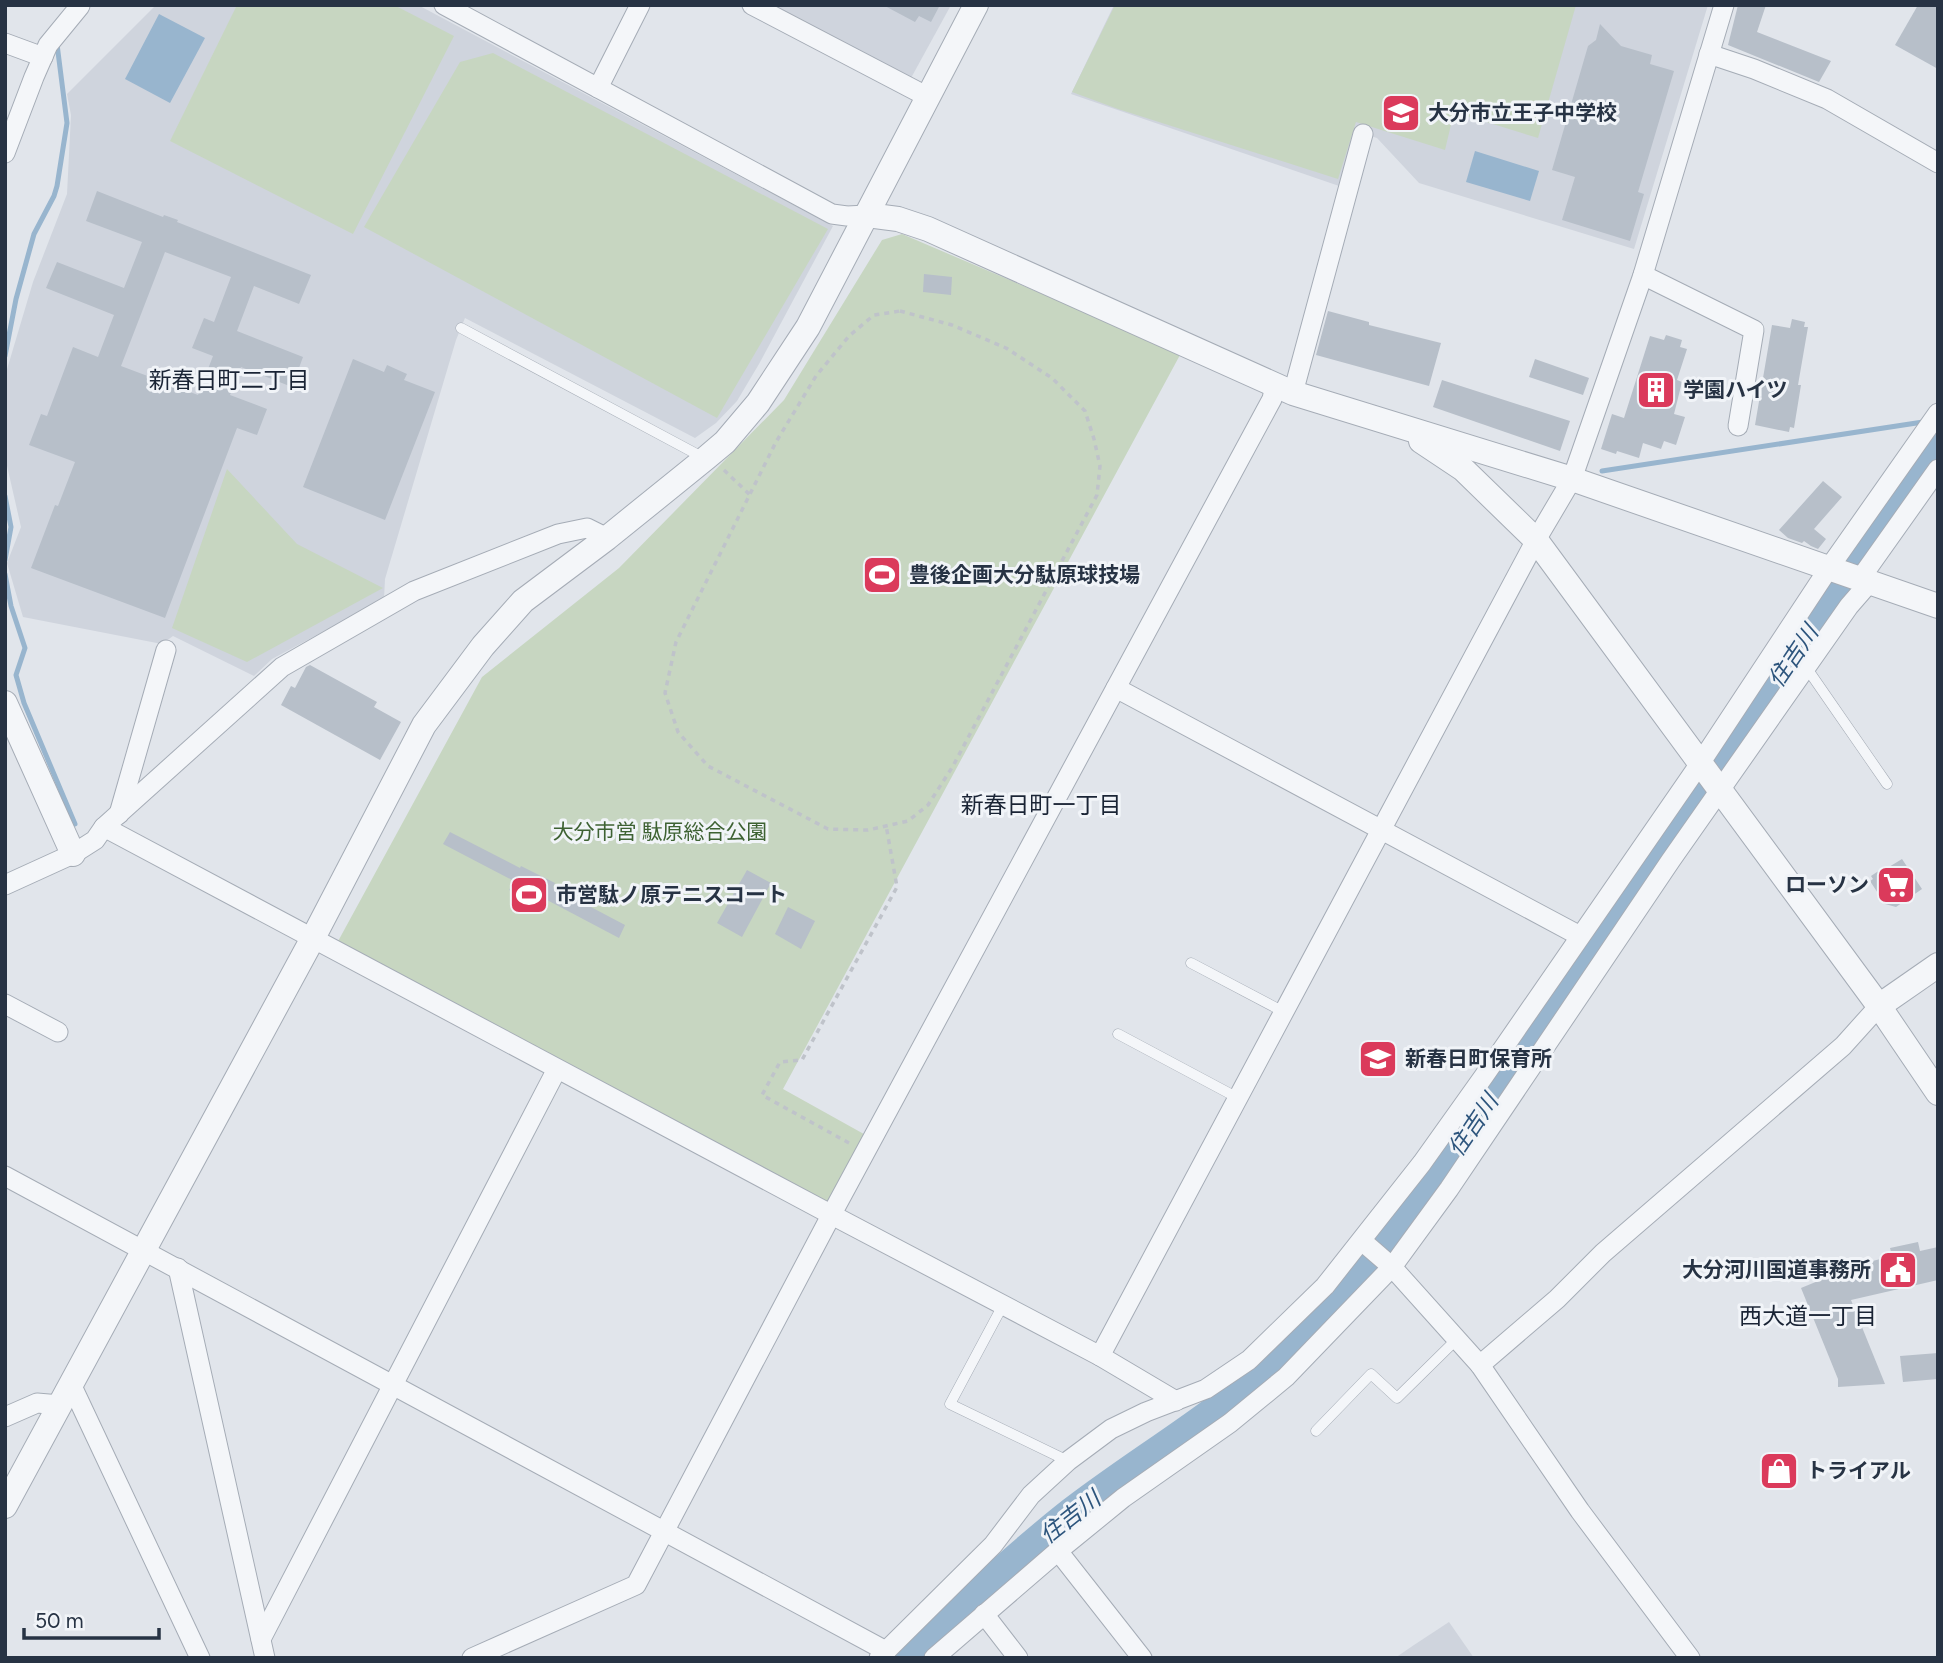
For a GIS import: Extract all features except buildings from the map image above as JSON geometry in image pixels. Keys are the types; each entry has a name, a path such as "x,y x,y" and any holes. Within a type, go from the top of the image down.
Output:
{"street":[{"path":"444,5 832,214 898,219 928,229 1284,389 1347,411 1572,479 1938,606"},
{"path":"598,88 640,5"},
{"path":"751,5 928,97"},
{"path":"5,1506 313,938 424,725 483,646 523,601 607,538 715,464 725,442 745,420 783,368 808,327 976,5"},
{"path":"1100,1356 1536,540 1572,479 1643,275 1724,5"},
{"path":"5,153 48,45 80,6"},
{"path":"5,43 43,57"},
{"path":"1709,54 1828,99 1938,163"},
{"path":"472,1658 635,1585 1272,398 1284,389 1363,134"},
{"path":"1643,275 1754,330 1738,426"},
{"path":"1347,411 1425,443 1463,469 1536,540 1701,762 1938,1093"},
{"path":"5,1176 664,1531 883,1654 993,1545 1031,1495 1068,1461 1111,1429 1206,1389 1249,1360 1325,1286 1364,1243 1484,1076 1701,762 1829,568 1938,413"},
{"path":"934,1658 1058,1550 1123,1498 1230,1423 1286,1377 1388,1264 1449,1189 1608,951 1849,606 1938,469"},
{"path":"5,885 73,854 95,840 104,827 282,667 414,591 558,534 587,528 607,538"},
{"path":"119,814 166,650"},
{"path":"1116,688 1580,936"},
{"path":"5,703 73,854"},
{"path":"104,827 1100,1356 1176,1401"},
{"path":"1480,1365 1557,1299 1602,1253 1843,1046 1878,1006 1938,965"},
{"path":"5,1004 58,1032"},
{"path":"263,1648 393,1384 557,1069"},
{"path":"1364,1243 1388,1264 1480,1365 1580,1511 1690,1658"},
{"path":"178,1268 263,1648"},
{"path":"5,1417 65,1394"},
{"path":"65,1394 200,1658"},
{"path":"1058,1550 1142,1658"},
{"path":"984,1614 1018,1658"}],"lane":[{"path":"461,327 715,464"},
{"path":"1806,666 1886,783"},
{"path":"1191,963 1284,1012"},
{"path":"1118,1034 1238,1098"},
{"path":"1003,1305 950,1404 1068,1461"},
{"path":"1316,1431 1371,1374 1397,1398 1457,1339"}],"path":[{"path":"900,311 952,325 1006,348 1052,378 1085,411 1100,466 1097,495 953,766 928,805 908,821 886,825 868,830 828,829 708,766 678,732 665,693 676,642 776,442 816,376 849,336 874,315 900,311"},
{"path":"715,464 750,495"},
{"path":"866,1153 762,1096 780,1062 802,1060 897,887 886,825"}],"shaded area":[{"path":"156,5 418,5 833,226 737,401 716,423 695,438 465,318 456,340 385,579 384,599 272,659 254,676 173,636 162,644 23,617 7,563 21,527 5,457 5,376 33,282 67,194 71,115 67,94"},
{"path":"771,5 951,5 911,78"},
{"name":"大分市立王子中学校","path":"1114,5 1708,5 1634,249 1419,183 1377,138 1358,132 1342,187 1071,94"},
{"path":"1449,1622 1474,1658 1395,1658 1414,1645"}],"green space":[{"path":"237,5 394,5 454,36 353,234 170,141"},
{"name":"大分市立王子中学校","path":"1115,5 1576,5 1538,138 1454,112 1445,150 1356,122 1338,179 1072,92"},
{"path":"493,53 828,229 717,418 364,227 460,62"},
{"name":"大分市営 駄原総合公園","path":"902,234 1180,355 783,1089 871,1138 830,1211 336,945 482,677 619,568 784,400 882,240"},
{"path":"227,469 297,544 383,588 247,662 172,628"}],"water":[{"path":"159,14 205,38 170,103 125,79"},
{"path":"1475,151 1539,171 1530,201 1466,182"}],"waterway":[{"path":"5,356 16,299 34,234 57,186 67,123 57,44"},
{"path":"1602,471 1923,422"},
{"name":"住吉川","path":"906,1658 1066,1518 1254,1381 1303,1336 1348,1287 1451,1158 1938,443"},
{"path":"5,496 11,527 5,560"},
{"path":"5,574 11,606 25,648 16,675 24,703 75,824"}],"place":[{"name":"大分市立王子中学校","path":"1401,113"},
{"name":"学園ハイツ","path":"1656,390"},
{"name":"豊後企画大分駄原球技場","path":"882,575"},
{"name":"ローソン","path":"1896,885"},
{"name":"市営駄ノ原テニスコート","path":"529,895"},
{"name":"新春日町保育所","path":"1378,1059"},
{"name":"大分河川国道事務所","path":"1898,1270"},
{"name":"トライアル","path":"1779,1471"}],"district":[{"name":"新春日町二丁目","path":"229,380"},
{"name":"新春日町一丁目","path":"1041,805"},
{"name":"西大道一丁目","path":"1808,1316"}]}
